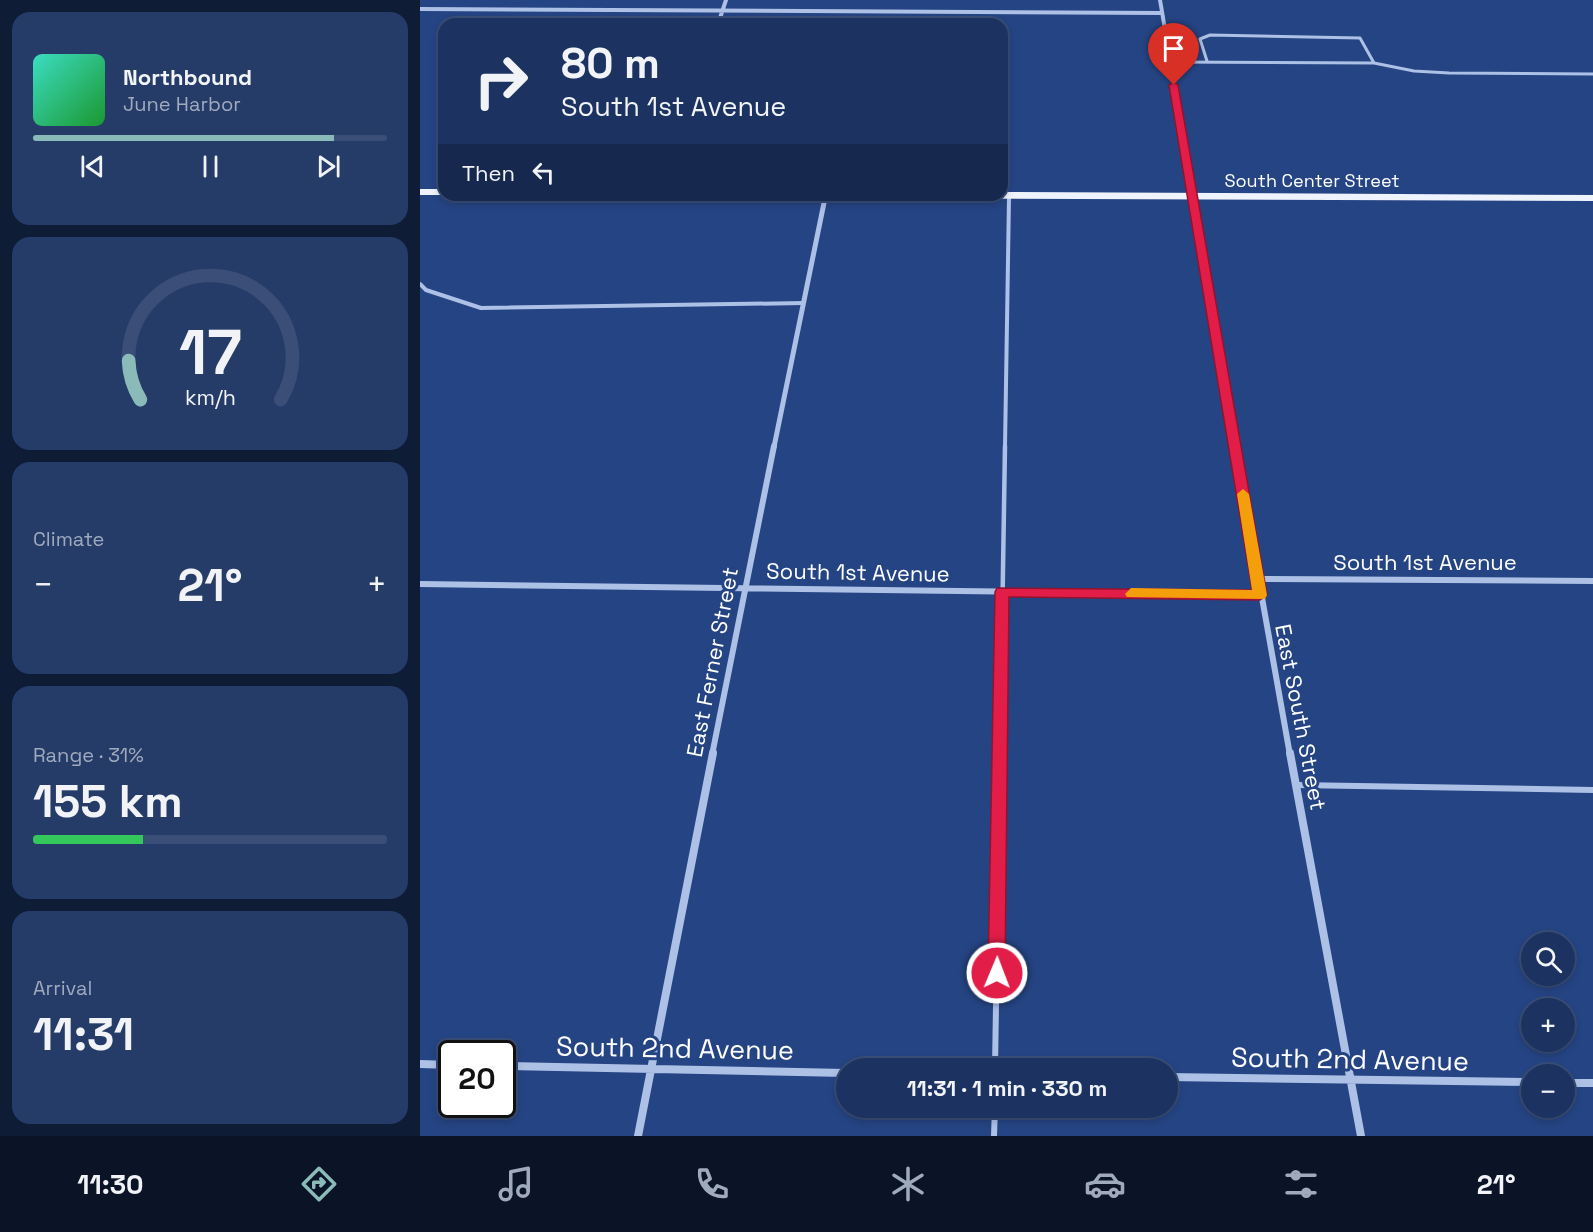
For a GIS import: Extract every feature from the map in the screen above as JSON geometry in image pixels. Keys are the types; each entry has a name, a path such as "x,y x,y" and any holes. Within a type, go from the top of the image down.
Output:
{"main road":[{"path":"420,192 438,192"},
{"name":"South Center Street","path":"1009,196 1593,198"}],"street":[{"path":"720,18 726,0"},
{"name":"East South Street","path":"1160,0 1260,595 1361,1136"},
{"path":"420,9 1162,14"},
{"name":"East Ferner Street","path":"638,1136 745,588 825,201"},
{"name":"South 1st Avenue","path":"1258,579 1593,581"},
{"name":"South 1st Avenue","path":"420,584 1260,595"},
{"path":"420,1064 438,1065"},
{"name":"South 2nd Avenue","path":"516,1066 836,1073"},
{"name":"South 2nd Avenue","path":"1178,1077 1521,1082"},
{"path":"1575,1083 1593,1083"}],"lane":[{"path":"1207,61 1200,39 1210,35 1360,38 1374,63"},
{"path":"1170,62 1374,63 1414,71 1449,73 1593,74"},
{"path":"995,1058 1009,196"},
{"path":"420,284 426,290 482,308 803,303"},
{"path":"1296,785 1593,790"},
{"path":"994,1118 994,1136"}],"slow traffic":[{"path":"1131,594 1260,595 1243,494"}],"route":[{"path":"997,973 1002,592 1260,595 1174,85"}]}
